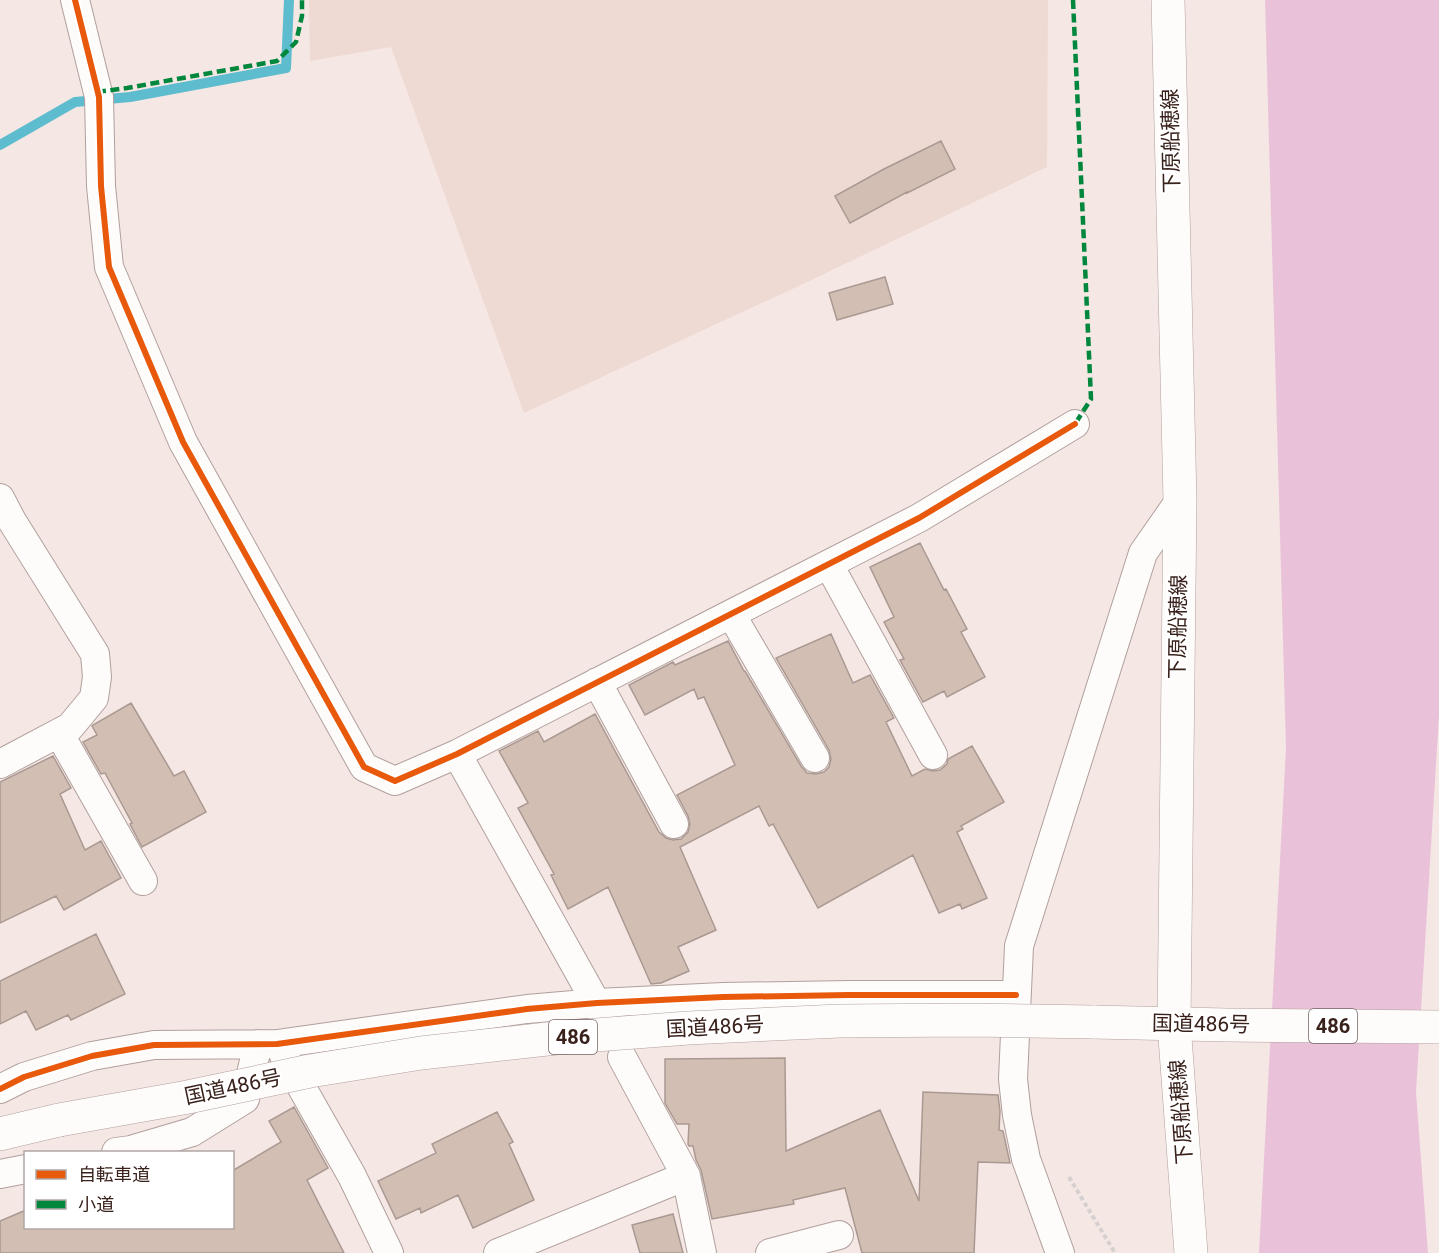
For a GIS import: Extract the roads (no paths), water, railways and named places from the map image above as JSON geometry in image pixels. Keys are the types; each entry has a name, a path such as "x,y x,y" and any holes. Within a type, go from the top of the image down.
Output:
{"main road":[{"name":"下原船穂線","path":"1168,0 1180,500 1174,1024 1191,1253"},
{"name":"国道486号","path":"0,1134 59,1120 188,1097 310,1071 420,1053 556,1038 688,1028 839,1021 969,1020 1439,1027"}],"street":[{"path":"75,0 99,102 101,186 109,267 183,442 209,489 364,766 395,781 457,754 919,518 1075,424"},
{"path":"0,498 94,654 97,677 94,698 70,727 0,764"},
{"path":"1060,1253 1026,1159 1017,1115 1013,1079 1019,946 1143,553 1180,500"},
{"path":"829,565 933,755"},
{"path":"731,614 814,758"},
{"path":"597,682 674,824"},
{"path":"59,733 143,880"},
{"path":"457,754 600,1009"},
{"path":"0,1089 24,1077 92,1056 154,1045 267,1044 527,1009 600,1009 723,997 1016,994"},
{"path":"124,1151 192,1132 245,1100 267,1044"},
{"path":"267,1044 352,1176 389,1253"},
{"path":"622,1057 686,1176 702,1253"},
{"path":"0,1174 24,1169"},
{"path":"498,1253 686,1176"},
{"path":"771,1253 839,1235"}],"waterway":[{"path":"0,145 75,102 130,97 286,68 289,0"}]}
